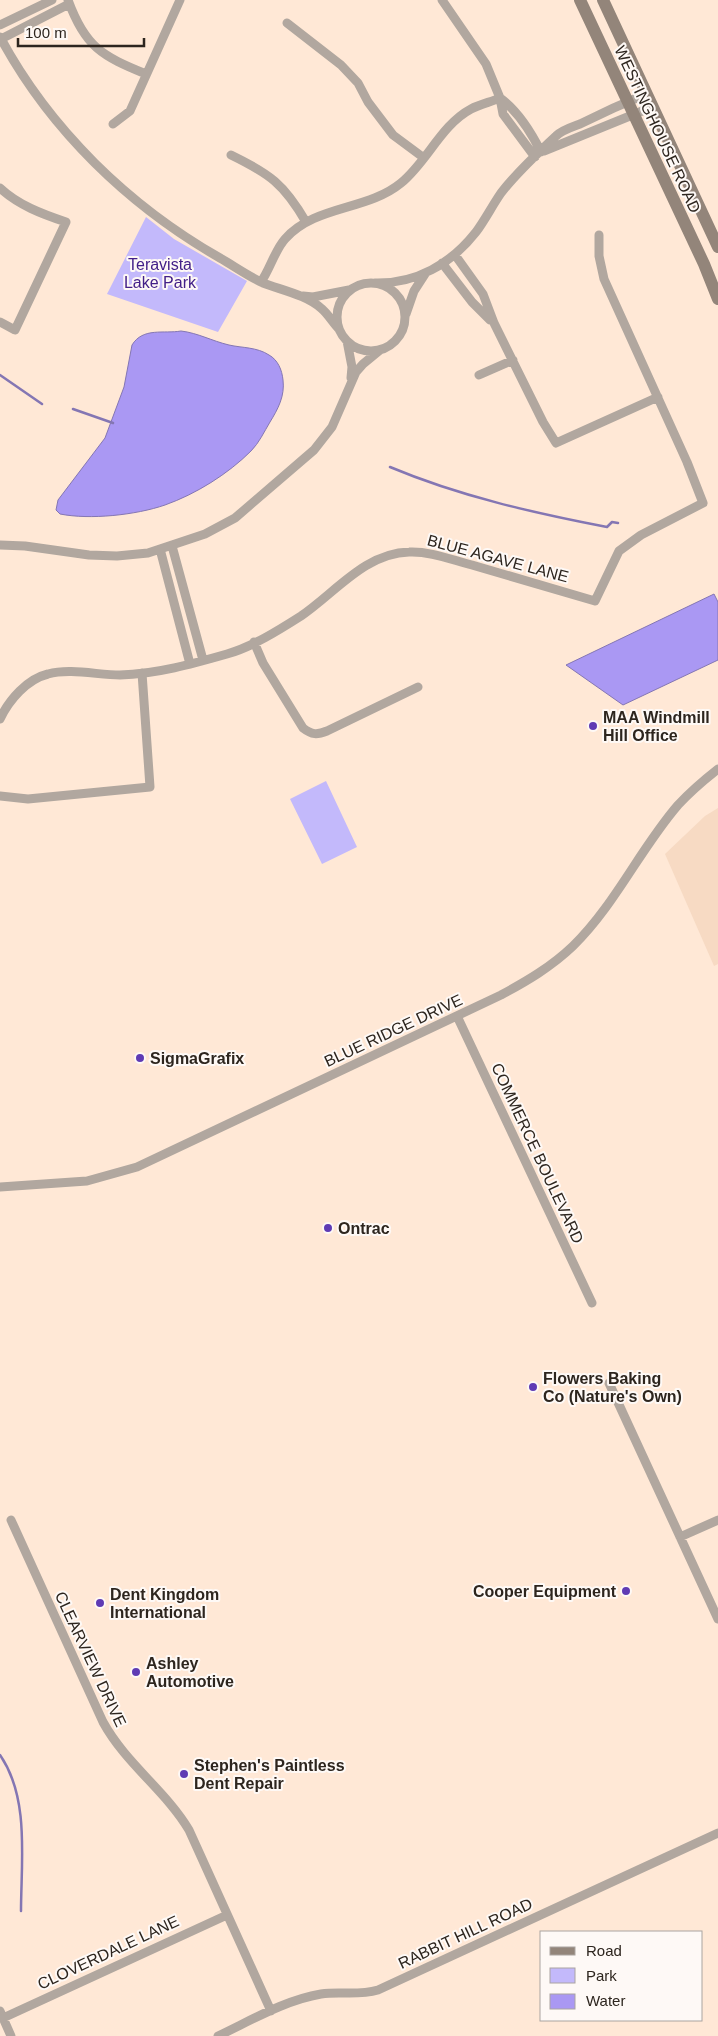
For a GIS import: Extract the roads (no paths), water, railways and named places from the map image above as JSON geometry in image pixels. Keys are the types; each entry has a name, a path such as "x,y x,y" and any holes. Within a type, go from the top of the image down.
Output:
{"main road":[{"name":"WESTINGHOUSE ROAD","path":"580,0 704,264 718,299"},
{"name":"WESTINGHOUSE ROAD","path":"603,0 718,247"}],"street":[{"path":"0,25 52,0"},
{"path":"112,124 130,111 180,0"},
{"path":"442,0 486,64 500,98 503,114 538,154"},
{"path":"146,74 110,59 96,49 84,35 69,2 1,38 20,71 58,123 124,192 174,230 261,282 294,294 322,308 347,341 352,367 350,383"},
{"path":"287,23 341,65 358,83 368,102 393,135 424,158"},
{"path":"294,294 313,297 352,290 366,284 400,282 426,274 455,254 476,232 500,194 522,167 558,134 646,94"},
{"path":"261,282 284,240 299,226 324,214 386,193 415,170 458,119 471,109 500,98"},
{"path":"538,154 652,107"},
{"path":"231,155 275,180 291,197 306,222"},
{"path":"0,188 9,196 34,211 66,222 15,330 0,322"},
{"name":"BLUE AGAVE LANE","path":"0,719 6,707 17,694 35,680 48,674 142,673 230,654 301,616 368,565 392,554 409,552 438,556 595,601 619,551 640,535 704,504 604,279 599,256 599,235"},
{"path":"455,254 483,294 494,324 543,422 556,443 658,398"},
{"path":"442,263 472,302 494,324"},
{"path":"0,544 88,555 117,556 160,550 205,534 235,518 307,457 332,427 350,383 363,364 380,350 398,339 414,291 426,274"},
{"path":"375,283 393,291 404,309 405,319"},
{"path":"339,329 338,311 340,303 352,290"},
{"path":"347,341 363,350 380,350"},
{"path":"479,375 513,360"},
{"path":"172,546 203,660"},
{"path":"160,550 190,664"},
{"path":"254,642 263,663 303,728 311,734 320,734 328,731 418,687"},
{"path":"0,796 28,799 150,786 142,673"},
{"name":"BLUE RIDGE DRIVE","path":"0,1187 87,1181 137,1167 457,1016 539,974 573,946 606,907 679,804 718,769"},
{"name":"COMMERCE BOULEVARD","path":"457,1016 592,1303"},
{"path":"609,1383 718,1619"},
{"name":"CLEARVIEW DRIVE","path":"11,1520 102,1722 122,1753 180,1815 189,1830 271,2011"},
{"path":"680,1537 718,1520"},
{"name":"RABBIT HILL ROAD","path":"218,2036 271,2011 322,1994 363,1994 378,1990 718,1834"},
{"name":"CLOVERDALE LANE","path":"2,2014 227,1915"},
{"path":"2,2014 12,2036"}],"water":[{"path":"181,331 229,345 260,350 277,362 281,369 283,380 282,397 276,412 259,441 251,451 222,475 200,489 165,505 113,516 85,517 60,514 56,510 58,500 105,438 124,387 132,345 137,339 148,333"},
{"path":"714,594 718,602 718,660 623,705 566,665"}],"waterway":[{"path":"0,375 42,404"},
{"path":"73,409 113,423"},
{"path":"390,467 443,487 524,510 607,527 612,522 618,523"},
{"path":"0,1755 10,1772 20,1810 22,1831 21,1911"}],"place":[{"name":"MAA Windmill Hill Office","path":"593,726"},
{"name":"SigmaGrafix","path":"140,1058"},
{"name":"Ontrac","path":"328,1228"},
{"name":"Flowers Baking Co (Nature's Own)","path":"533,1387"},
{"name":"Cooper Equipment","path":"626,1591"},
{"name":"Dent Kingdom International","path":"100,1603"},
{"name":"Ashley Automotive","path":"136,1672"},
{"name":"Stephen's Paintless Dent Repair","path":"184,1774"}],"park label":[{"name":"Teravista Lake Park","path":"160,273"}]}
